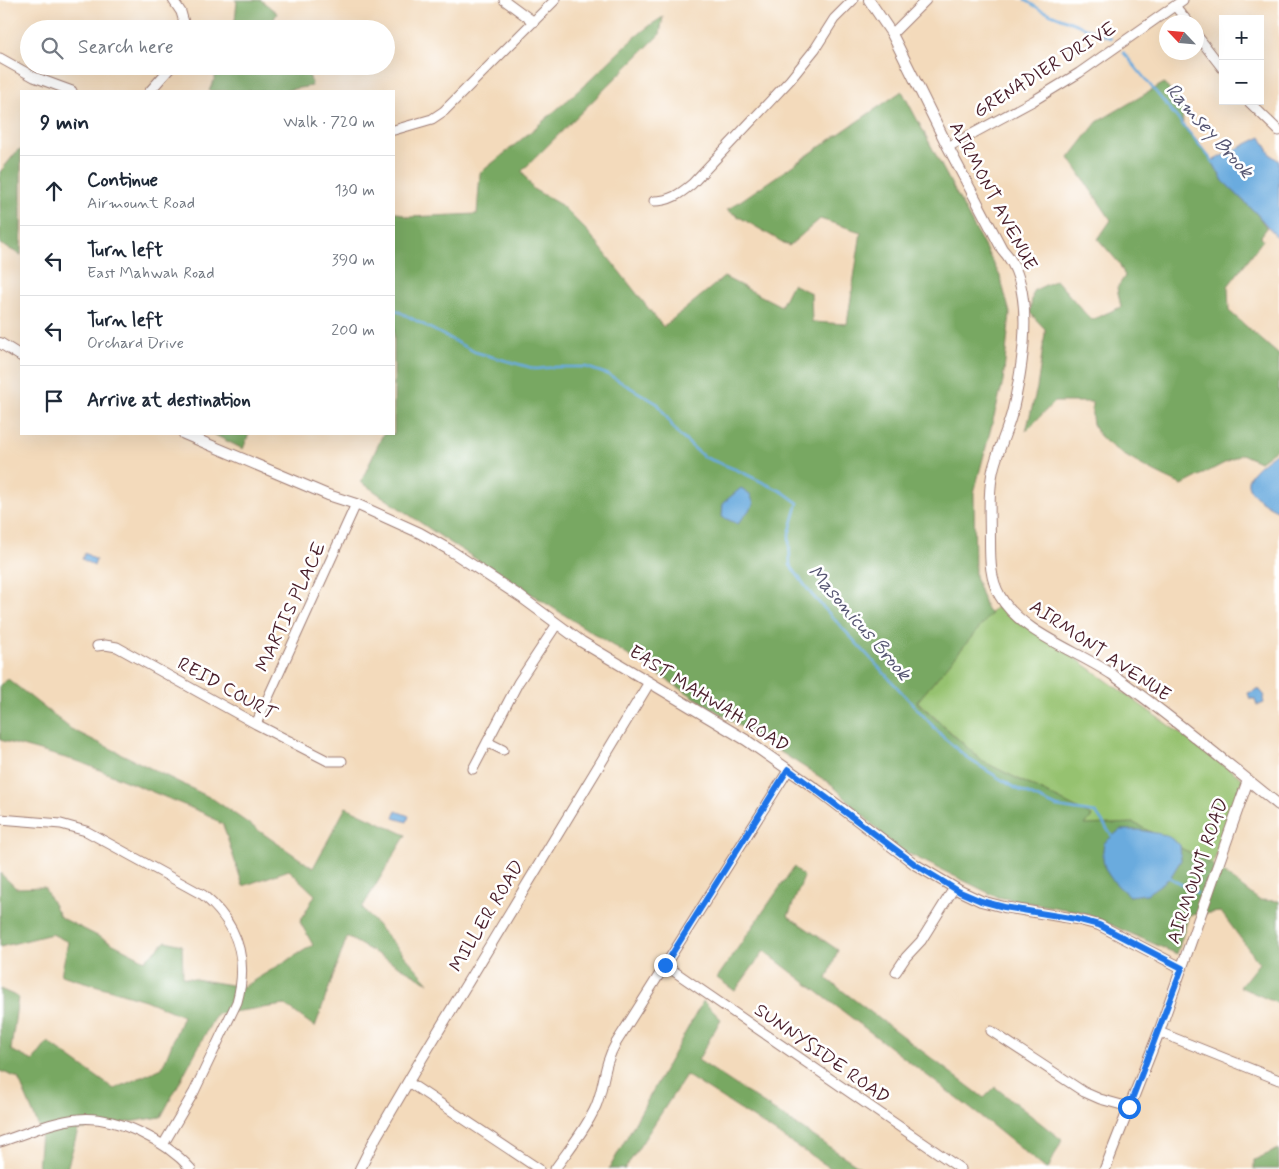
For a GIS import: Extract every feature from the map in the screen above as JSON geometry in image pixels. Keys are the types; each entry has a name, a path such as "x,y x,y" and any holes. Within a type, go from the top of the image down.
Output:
{"street":[{"path":"173,0 181,12 183,20"},
{"path":"504,0 534,22"},
{"path":"395,130 432,119 444,111 556,0"},
{"path":"654,201 665,201 678,195 692,184 790,80 815,49 834,19 852,0"},
{"name":"AIRMONT AVENUE","path":"869,0 892,34 917,88 1002,249 1012,263 1023,295 1024,343 1016,392 1007,430 993,469 990,497 990,568 998,594 1006,606 1024,623 1118,679 1279,805"},
{"path":"892,34 926,0"},
{"name":"GRENADIER DRIVE","path":"948,147 1033,101 1079,73 1183,0"},
{"path":"1175,6 1182,15"},
{"path":"1204,44 1219,64"},
{"path":"0,58 20,69"},
{"path":"30,75 69,90"},
{"path":"151,90 164,75"},
{"path":"1252,105 1279,131"},
{"path":"0,343 20,355"},
{"name":"EAST MAHWAH ROAD","path":"186,435 328,495 356,504 448,548 521,597 582,642 746,740 788,769 916,865 954,888 989,903 1099,925 1182,968"},
{"name":"MARTIS PLACE","path":"256,724 356,504"},
{"path":"473,769 518,684 557,624"},
{"name":"REID COURT","path":"97,646 117,647 256,724 328,760 342,761"},
{"name":"MILLER ROAD","path":"360,1169 408,1082 649,683"},
{"path":"487,742 503,750"},
{"path":"555,1169 588,1120 598,1098 610,1054 788,769"},
{"name":"AIRMOUNT ROAD","path":"1105,1169 1159,1032 1248,780"},
{"path":"0,819 62,824 86,831 203,895 214,904 230,925 236,938 242,964 237,1002 194,1092 163,1145"},
{"path":"896,972 920,941 954,888"},
{"name":"SUNNYSIDE ROAD","path":"665,965 960,1169"},
{"path":"991,1031 1084,1092 1100,1099 1129,1107"},
{"path":"1159,1032 1279,1080"},
{"path":"408,1082 539,1169"},
{"path":"0,1142 65,1121 89,1118 115,1123 152,1138 191,1169"}],"green space":[{"path":"235,0 261,0 277,13 274,20 235,20 237,2"},
{"path":"663,17 660,34 522,171 533,189 561,205 589,233 663,327 724,277 781,306 792,284 811,293 812,322 847,324 861,232 820,219 789,246 727,210 902,91 1000,276 1010,313 1003,382 974,493 975,576 987,610 991,614 917,702 982,761 1092,816 1085,825 1134,823 1213,865 1259,900 1279,901 1279,1004 1240,987 1259,963 1221,912 1189,915 1177,954 1082,912 997,897 895,847 831,784 446,540 361,482 383,435 395,435 395,211 408,217 477,214 480,173 575,94 633,39"},
{"path":"216,75 307,75 310,77 312,86 286,90 209,90"},
{"path":"1164,83 1182,106 1183,126 1212,161 1223,181 1256,213 1267,228 1261,236 1263,240 1228,286 1229,311 1279,355 1279,447 1259,462 1242,454 1182,485 1134,461 1101,437 1093,423 1092,402 1054,402 1026,431 1037,388 1045,333 1045,329 1030,313 1033,291 1056,280 1091,320 1121,307 1117,288 1125,276 1119,263 1098,239 1111,220 1069,158 1097,122"},
{"path":"20,149 20,254 0,244 0,172"},
{"path":"215,435 249,435 243,449"},
{"path":"999,603 1009,616 1056,644 1243,779 1197,909 1047,798 1038,789 982,761 917,701"},
{"path":"8,679 71,729 213,799 313,868 346,807 406,835 362,908 429,983 347,937 315,1027 285,1005 216,1014 161,1117 78,1130 67,1169 38,1169 41,1132 18,1078 0,1071 0,989 18,997 11,1050 33,1061 48,1042 114,1089 162,1068 183,1016 145,1000 61,975 68,942 52,934 0,947 0,873 16,888 44,887 60,917 145,960 166,941 182,945 183,977 243,987 313,945 300,922 315,895 289,870 243,886 223,825 206,814 80,762 0,740 0,685"},
{"path":"794,867 804,877 788,916 838,950 827,979 984,1098 995,1087 1062,1140 1048,1169 764,951 735,991 717,978"},
{"path":"703,1001 721,1019 698,1060 863,1169 832,1169 686,1075 625,1169 609,1169"},
{"path":"1279,1149 1279,1169 1254,1169 1254,1160"}],"water":[{"path":"1261,137 1271,155 1279,161 1279,240 1256,213 1223,181 1212,161"},
{"path":"1279,451 1279,511 1258,498 1249,488 1248,483 1255,470"},
{"path":"741,488 750,494 754,504 738,524 722,517 723,503"},
{"path":"85,553 96,560 94,566 82,559"},
{"path":"1259,689 1265,696 1263,699 1264,703 1259,705 1257,705 1255,699 1250,699 1248,693"},
{"path":"396,811 409,816 407,822 394,818"},
{"path":"1120,830 1139,830 1166,835 1180,845 1181,860 1170,878 1147,894 1129,896 1111,879 1105,867 1103,860 1104,843"}],"waterway":[{"name":"Ramsey Brook","path":"1025,0 1041,10 1111,38"},
{"name":"Ramsey Brook","path":"1123,52 1214,163"},
{"name":"Masonicus Brook","path":"395,310 475,352 536,369 586,367 609,375 658,404 677,433 704,457 783,492 798,503 789,534 790,565 812,595 944,738 970,760 1015,788 1057,807 1096,813 1112,836"},
{"name":"Masonicus Brook","path":"1170,878 1197,893"}],"route":[{"path":"665,965 788,769 916,865 960,892 981,901 1004,907 1076,919 1099,925 1182,968 1129,1107"}]}
